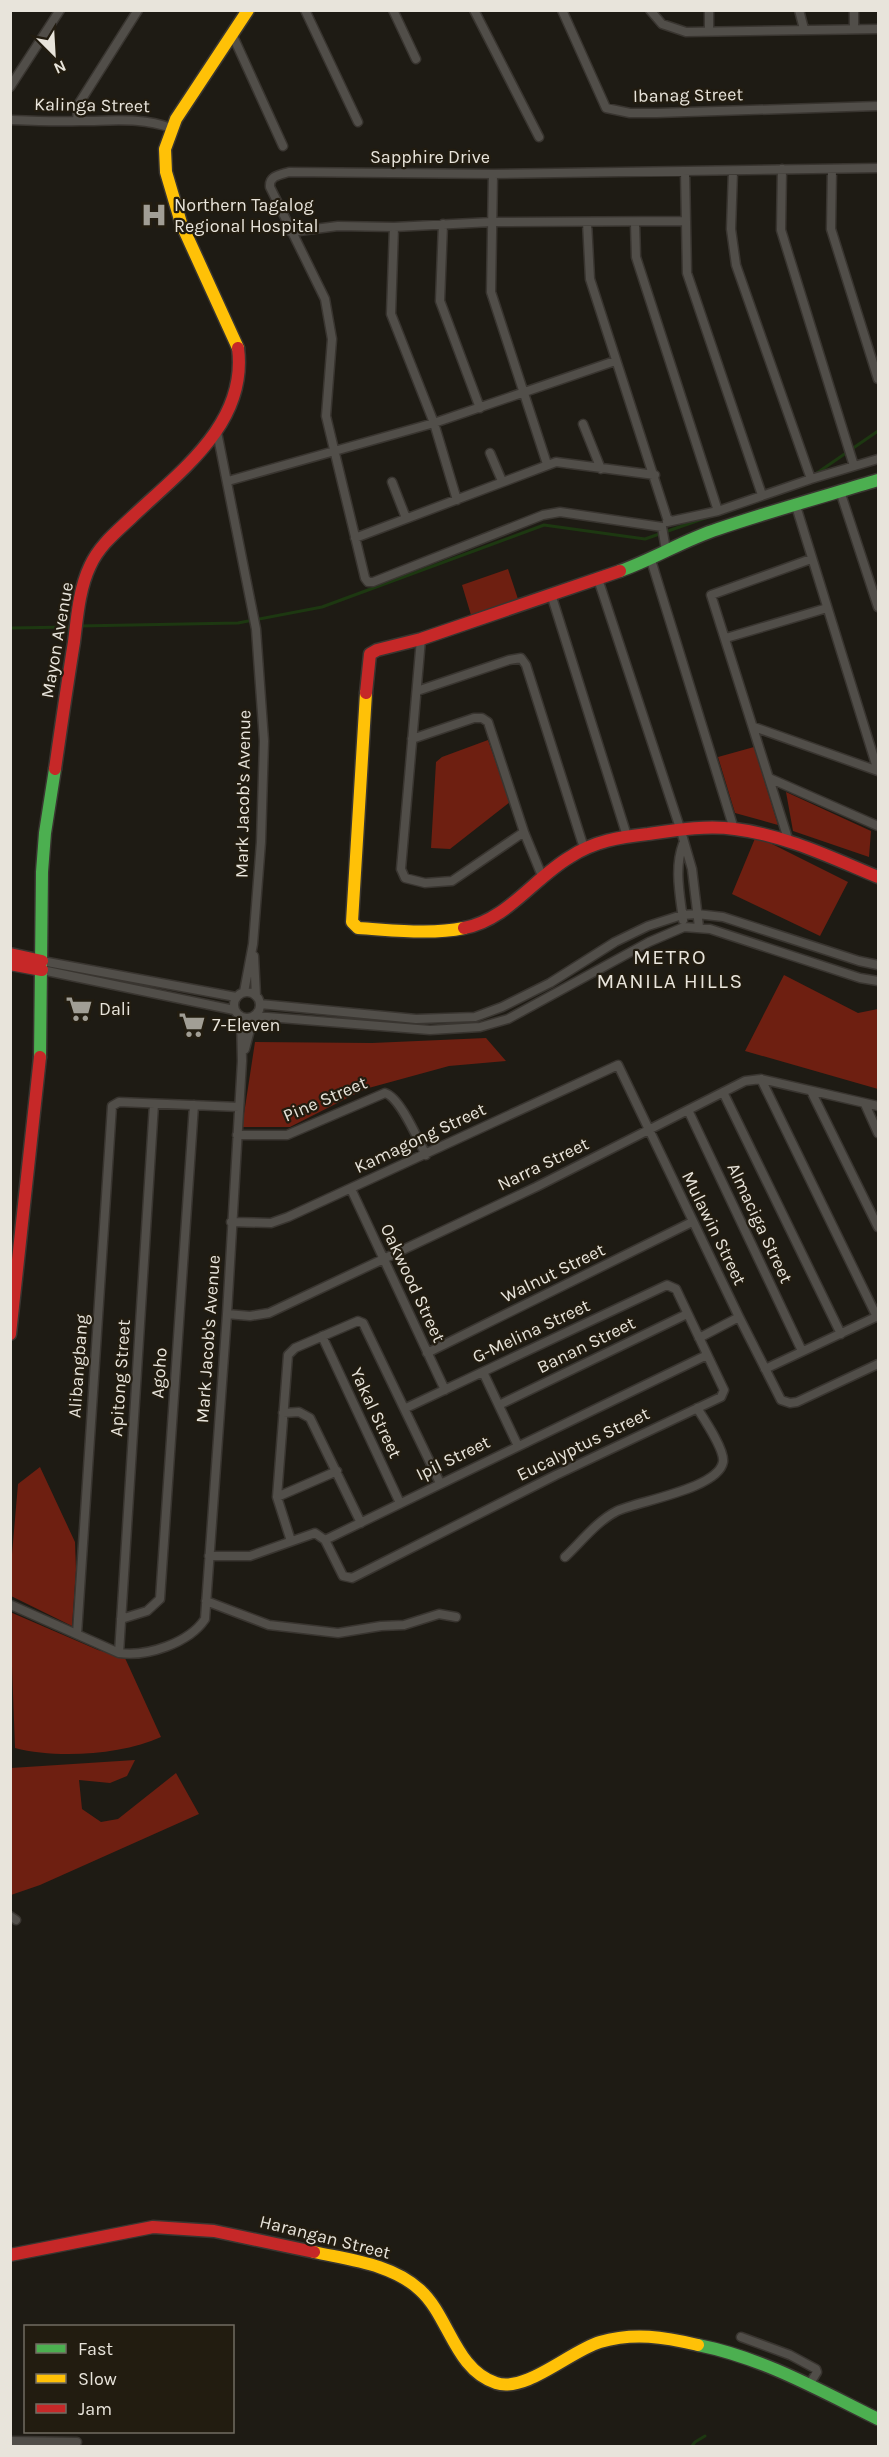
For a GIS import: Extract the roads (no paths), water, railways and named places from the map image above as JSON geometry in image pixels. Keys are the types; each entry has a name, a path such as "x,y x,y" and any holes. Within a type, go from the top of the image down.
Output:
{"main road":[{"name":"Mayon Avenue","path":"10,1334 36,1115 42,1041 42,872 48,806 78,607 88,568 107,539 198,454 227,417 236,394 240,373 240,355 231,329 172,198 165,156 171,128 182,108 248,10"},
{"path":"879,480 717,529 666,550 651,560 421,639 382,648 370,654 363,718 352,922 358,928 458,930 483,922 542,876 584,848 627,836 681,831 734,829 789,842 879,878"},
{"path":"10,954 42,965"},
{"path":"10,964 42,965"},
{"name":"Harangan Street","path":"10,2255 153,2227 177,2226 235,2232 398,2274 431,2300 466,2361 478,2374 496,2383 506,2385 522,2381 582,2349 617,2338 645,2335 671,2338 742,2356 879,2419"}],"street":[{"path":"10,87 60,10"},
{"path":"77,122 78,105 138,10"},
{"path":"305,10 358,122"},
{"path":"393,10 416,59"},
{"path":"474,10 539,137"},
{"name":"Ibanag Street","path":"562,10 606,108 614,111 657,113 879,106"},
{"path":"650,10 663,24 686,32 879,29"},
{"path":"709,10 709,31"},
{"path":"799,10 804,29"},
{"path":"854,10 854,29"},
{"path":"232,34 282,146"},
{"name":"Kalinga Street","path":"10,120 77,122 145,120 171,128"},
{"name":"Sapphire Drive","path":"662,527 560,512 543,515 368,582 355,538 327,416 332,339 325,299 270,188 273,177 288,172 493,174 879,168"},
{"path":"782,169 781,230 854,466"},
{"path":"832,169 831,229 879,379"},
{"path":"685,171 687,273 762,495"},
{"path":"732,171 731,229 736,265 811,479"},
{"path":"493,174 491,292 547,464"},
{"path":"291,232 338,226 394,227 492,222 686,221"},
{"path":"587,222 590,279 667,518 670,520"},
{"path":"635,223 636,257 718,511"},
{"path":"443,224 440,301 480,408"},
{"path":"394,227 392,314 434,423 457,500"},
{"path":"228,481 434,423 615,361"},
{"path":"583,424 601,469"},
{"name":"Mark Jacob's Avenue","path":"217,432 256,629 264,741 261,842 253,944 258,1000"},
{"path":"490,453 502,481"},
{"path":"666,550 662,527 670,520 718,511 811,479 879,459"},
{"path":"355,538 556,462 655,475"},
{"path":"392,482 406,518"},
{"path":"840,491 879,607"},
{"path":"796,506 879,771"},
{"path":"789,842 711,594 811,559"},
{"path":"651,560 734,829"},
{"path":"598,579 681,831 692,869 699,927"},
{"path":"551,594 627,836"},
{"path":"726,638 827,608"},
{"path":"421,639 401,869 405,878 425,883 452,880 524,832"},
{"path":"417,691 521,658 584,848"},
{"path":"412,739 474,718 482,718 488,722 524,832 542,876"},
{"path":"754,727 879,771"},
{"path":"769,778 879,826"},
{"path":"683,844 679,854 678,872 684,927"},
{"path":"42,965 240,994 258,1000 416,1019 475,1017 502,1007 550,983 623,938 648,926 682,915 723,917 858,961 879,964"},
{"path":"42,965 234,1010 241,1018 254,1017 430,1030 480,1027 508,1019 624,954 684,927 699,927 861,978 879,981"},
{"name":"Mark Jacob's Avenue","path":"240,994 253,944"},
{"path":"234,1010 233,1005 240,994"},
{"path":"254,1017 258,1000"},
{"name":"Mark Jacob's Avenue","path":"242,1061 254,1017"},
{"name":"Mark Jacob's Avenue","path":"119,1653 138,1654 177,1641 190,1635 205,1619 227,1314 242,1061 241,1018"},
{"name":"Mulawin Street","path":"618,1065 692,1222 779,1396 786,1403 797,1402 879,1364"},
{"name":"Kamagong Street","path":"231,1222 271,1223 426,1155 618,1065"},
{"path":"761,1079 878,1316 765,1369"},
{"name":"Narra Street","path":"227,1314 250,1316 269,1313 536,1187 745,1081 761,1079 879,1106"},
{"path":"811,1091 879,1227"},
{"path":"723,1092 841,1334"},
{"name":"Pine Street","path":"237,1135 287,1135 386,1093 392,1095 426,1155"},
{"name":"Alibangbang","path":"77,1634 112,1106 116,1102 154,1104"},
{"path":"154,1104 239,1107"},
{"name":"Apitong Street","path":"119,1653 154,1104"},
{"path":"865,1104 879,1132"},
{"name":"Agoho","path":"121,1619 147,1611 160,1599 194,1105"},
{"name":"Almaciga Street","path":"688,1110 802,1351"},
{"name":"Oakwood Street","path":"351,1189 445,1390"},
{"name":"Walnut Street","path":"427,1353 692,1222"},
{"name":"Eucalyptus Street","path":"326,1540 343,1576 352,1578 536,1485 721,1397 724,1392 708,1355 676,1288 671,1285"},
{"name":"G-Melina Street","path":"406,1408 671,1285"},
{"name":"Banan Street","path":"498,1405 687,1314"},
{"path":"699,1338 739,1317"},
{"path":"291,1541 277,1497 288,1354 295,1348 358,1321 363,1323 406,1408 440,1483"},
{"name":"Yakal Street","path":"322,1336 400,1503"},
{"name":"Ipil Street","path":"209,1556 250,1556 315,1533 326,1540 708,1355"},
{"path":"483,1372 518,1446"},
{"path":"565,1557 614,1512 673,1496 716,1472 722,1465 723,1455 697,1408"},
{"path":"283,1413 299,1412 308,1415 361,1523"},
{"path":"277,1497 337,1471"},
{"path":"206,1601 269,1625 338,1633 404,1625 439,1614 456,1617"},
{"path":"11,1605 119,1653"},
{"path":"741,2337 790,2355 816,2369 817,2372 809,2385"},
{"path":"10,2441 77,2442"}],"waterway":[{"path":"814,475 878,431"},
{"path":"78,626 238,623 322,607 544,525 645,539 708,517"},
{"path":"10,628 72,627"},
{"path":"692,2446 705,2436"}],"place":[{"name":"Northern Tagalog Regional Hospital","path":"154,215"},
{"name":"Dali","path":"79,1009"},
{"name":"7-Eleven","path":"192,1025"}],"district":[{"name":"METRO MANILA HILLS","path":"670,969"}]}
